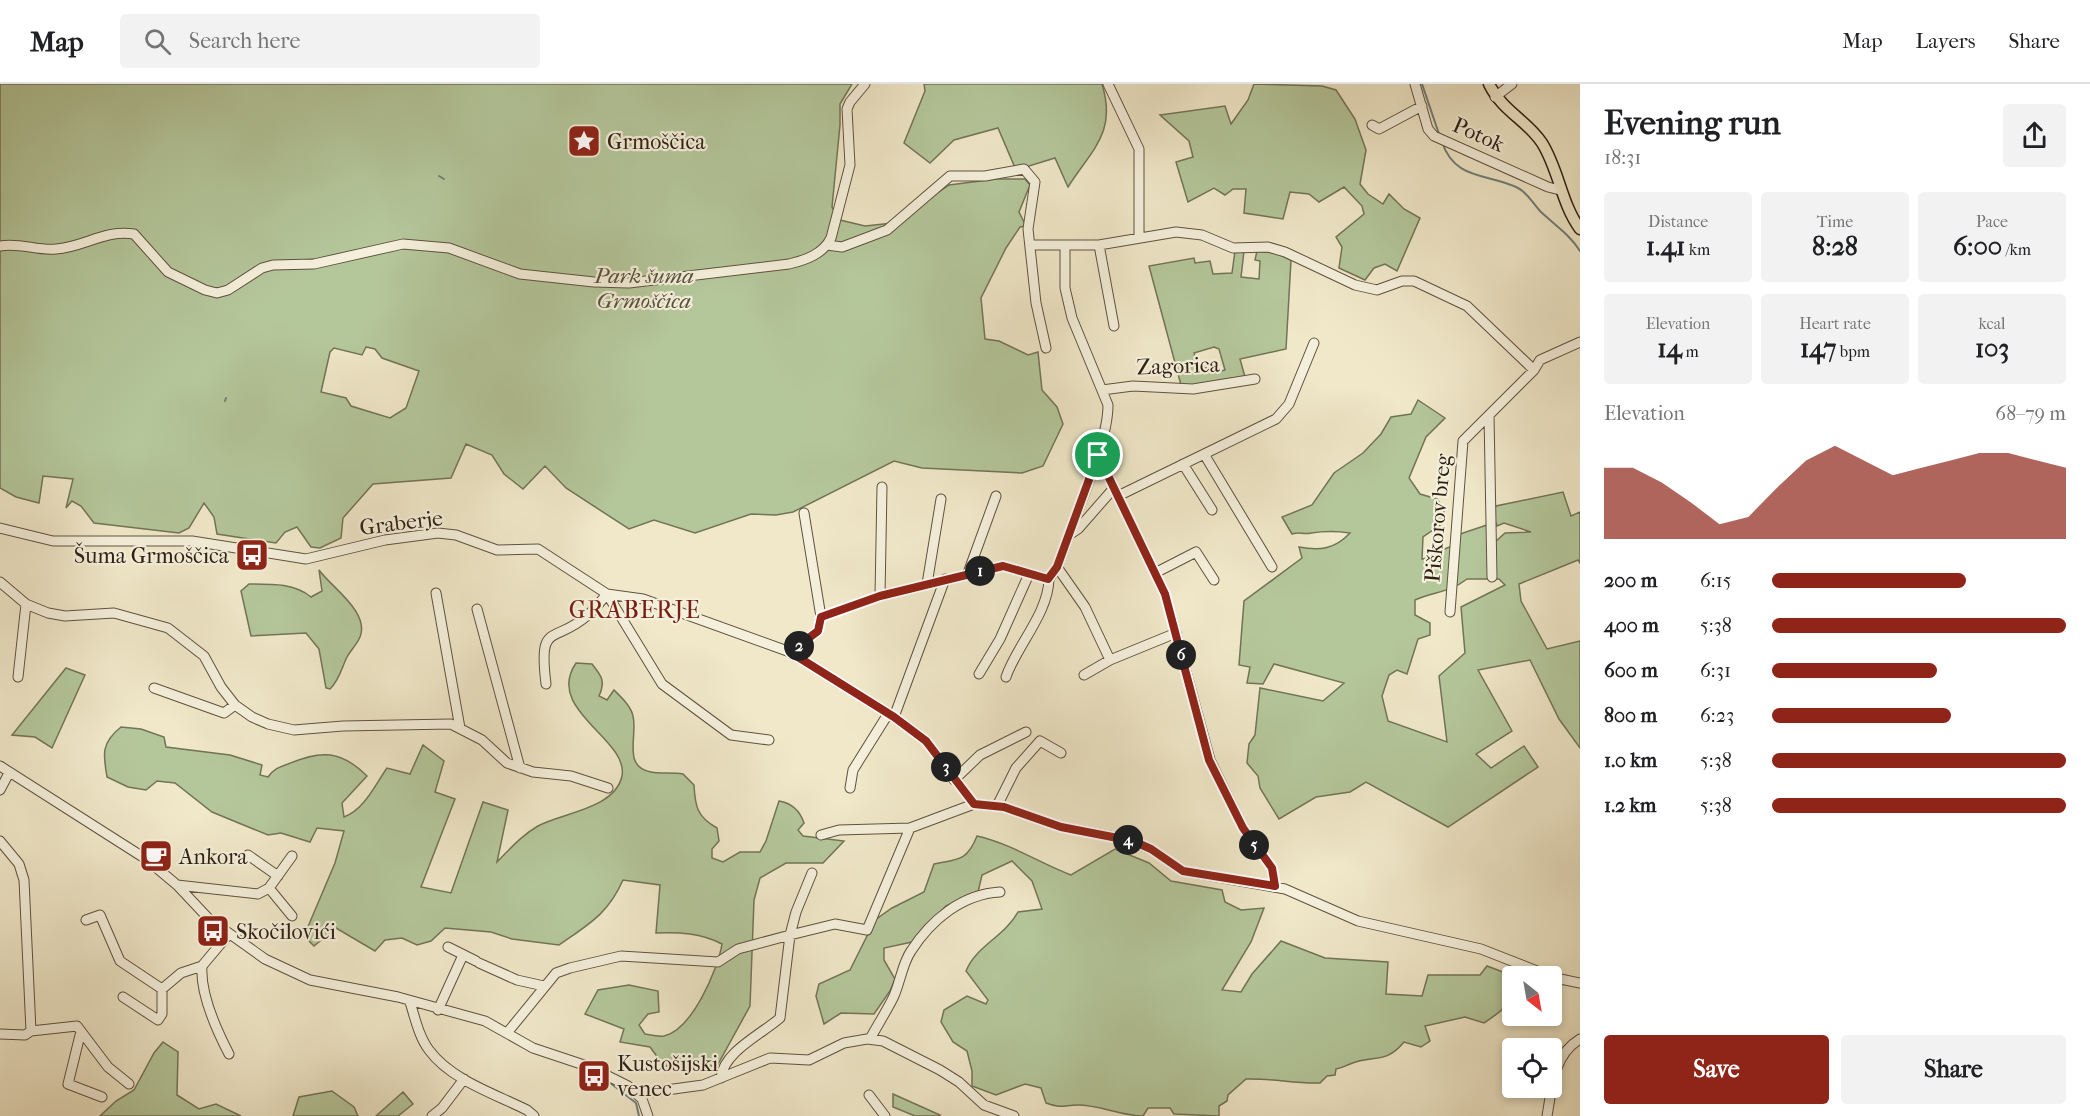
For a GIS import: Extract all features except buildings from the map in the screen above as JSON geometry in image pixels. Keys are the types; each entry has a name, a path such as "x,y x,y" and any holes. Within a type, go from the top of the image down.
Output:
{"main road":[{"path":"1489,84 1495,97 1539,139 1567,210 1580,228"}],"street":[{"path":"0,246 13,244 53,250 117,232 134,234 168,272 205,290 217,293 228,290 262,268 273,265 314,264 403,244 449,248 519,274 574,281 628,283 789,264 814,256 827,245 838,215 850,165 847,109 865,84"},
{"path":"1108,84 1139,149 1139,238"},
{"name":"Potok","path":"1416,84 1428,129 1438,137 1548,188 1560,190"},
{"path":"1495,97 1512,84"},
{"path":"1372,125 1379,129 1422,106"},
{"path":"827,245 842,247 886,230 950,176 986,176 1024,169 1035,182 1028,230 1036,303 1046,348"},
{"path":"1031,245 1099,245 1176,232 1202,235 1233,248 1268,248 1313,264 1355,285 1377,290 1402,281 1414,281 1467,306 1534,370"},
{"path":"1099,245 1114,326"},
{"path":"1006,677 1013,657 1029,633 1043,604 1048,579 1057,567 1108,421 1108,405 1072,318 1065,288 1065,246"},
{"name":"Piškorov breg","path":"1450,612 1461,452 1466,437 1534,370 1540,360 1580,342"},
{"path":"1069,535 1116,493 1183,464 1276,419 1289,404 1314,343"},
{"name":"Zagorica","path":"1102,390 1132,386 1193,389 1255,379"},
{"path":"1489,415 1492,577"},
{"path":"1204,454 1272,567"},
{"path":"1098,455 1155,573 1176,633 1209,760 1243,828 1272,868 1275,886"},
{"path":"1183,464 1212,510"},
{"path":"880,596 882,487"},
{"path":"968,573 996,496"},
{"path":"927,584 941,499"},
{"path":"790,652 818,631 821,617 804,513"},
{"name":"Graberje","path":"0,528 53,541 192,541 306,559 385,540 438,533 456,535 497,550 538,549 607,594 643,599 790,652 926,741 974,804"},
{"path":"1155,573 1196,552 1214,580"},
{"path":"821,617 880,596 1003,566 1048,579"},
{"path":"1057,567 1085,607 1110,660"},
{"path":"979,674 1000,639 1029,574"},
{"path":"850,788 853,770 891,716 945,579"},
{"path":"0,582 26,604 48,614 65,616 114,613 168,628 204,656 215,677 235,705 252,717 294,730 440,723 460,728 482,740 507,763 533,772 571,776 608,788"},
{"path":"436,593 460,728"},
{"path":"546,684 545,644 552,634 588,616 607,594 662,684 731,735 769,740"},
{"path":"18,677 26,604"},
{"path":"477,609 520,768"},
{"path":"1084,675 1110,660 1176,633"},
{"path":"154,688 224,713 235,705"},
{"path":"954,780 980,755 1026,732"},
{"path":"997,806 1016,768 1040,741 1061,753"},
{"path":"0,766 146,858 177,885 208,919 228,935 266,959 304,978 389,995 438,1010 473,1017 533,1048 603,1073 628,1086 645,1104 648,1116"},
{"path":"0,790 9,773"},
{"path":"821,835 839,830 910,828 974,804 997,806 1061,827 1133,841 1151,849 1183,871 1275,886 1358,921 1481,949 1523,966"},
{"path":"507,1033 556,973 621,956 718,962 738,949 835,924 867,930 910,828"},
{"path":"0,841 19,864 24,880 31,1032"},
{"path":"248,855 278,876"},
{"path":"177,885 258,894 269,888 292,856"},
{"path":"721,1078 722,1069 748,1040 780,1018 790,935 796,912 812,873"},
{"path":"269,888 292,916"},
{"path":"870,1039 893,998 910,952 931,927 949,909 982,893 1000,892"},
{"path":"86,920 100,915 120,961 162,989"},
{"path":"123,997 158,1020 162,1014 162,989 181,973 202,966 228,935"},
{"path":"448,947 517,980 544,986"},
{"path":"438,1010 463,956"},
{"path":"202,966 205,991 229,1054"},
{"path":"1562,979 1580,983"},
{"path":"410,1002 428,1050 464,1079 527,1110 534,1116"},
{"path":"0,1034 25,1035 31,1032 77,1026 108,1067 129,1084"},
{"path":"81,1031 68,1084 102,1096"},
{"path":"637,1094 693,1087 770,1058 809,1060 844,1043 870,1039 883,1041 940,1070 959,1082 984,1105 1014,1116"},
{"path":"1547,1116 1554,1078 1561,1058 1569,1047 1580,1040"},
{"path":"432,1116 464,1079"},
{"path":"869,1095 885,1116"}],"green space":[{"name":"Park šuma Grmoščica","path":"0,84 852,84 840,104 832,207 840,220 865,226 893,223 949,185 996,179 1025,179 1030,185 1019,212 1026,226 1020,227 1006,248 981,298 985,339 999,341 1028,355 1038,352 1042,390 1057,407 1063,424 1043,466 1022,473 922,468 894,461 793,512 776,515 751,514 695,533 654,520 629,529 566,488 545,466 523,489 504,474 492,455 466,444 451,478 373,484 343,518 341,538 320,548 311,547 297,527 285,532 276,543 217,534 214,517 204,503 189,528 179,533 94,523 81,506 72,501 66,508 73,479 43,476 39,503 16,497 0,488","holes":["366,347 375,349 382,358 419,371 406,408 390,418 351,406 346,398 321,392 330,352 334,348 362,355"]},
{"path":"924,84 1102,84 1106,101 1104,128 1100,140 1068,187 1055,158 1016,170 998,128 954,140 930,163 904,143 925,91"},
{"path":"1254,84 1322,86 1336,90 1355,119 1366,150 1360,184 1368,194 1383,204 1389,194 1404,209 1420,218 1397,271 1385,264 1374,268 1365,280 1339,268 1342,247 1336,237 1364,214 1362,206 1344,187 1319,202 1309,194 1290,192 1283,219 1244,213 1246,189 1233,189 1225,195 1214,188 1188,202 1176,162 1193,157 1189,141 1160,115 1225,106 1231,124 1248,100"},
{"path":"1235,251 1244,251 1241,277 1259,279 1260,261 1255,260 1257,251 1276,253 1291,260 1286,349 1240,359 1245,377 1203,386 1181,385 1149,266 1194,258 1195,263 1210,261 1213,274 1232,273","holes":["1214,347 1219,349 1225,370 1214,373 1211,367 1199,369 1194,353"]},
{"path":"1418,400 1445,418 1426,437 1409,478 1420,494 1437,499 1444,510 1443,523 1423,537 1422,559 1454,546 1454,536 1487,525 1495,542 1505,533 1531,532 1504,523 1497,526 1493,515 1496,506 1563,492 1571,516 1580,512 1580,563 1578,560 1519,584 1521,601 1547,649 1580,641 1580,748 1559,719 1530,660 1478,670 1512,731 1476,754 1491,768 1524,746 1538,767 1448,827 1366,782 1350,792 1316,797 1279,819 1260,788 1258,776 1247,763 1249,744 1255,735 1260,688 1323,701 1344,683 1274,664 1263,684 1247,683 1250,667 1239,665 1244,601 1302,558 1299,547 1327,548 1350,533 1292,534 1282,517 1312,505 1334,473 1363,453 1381,434 1391,417 1411,414","holes":["1467,579 1499,579 1505,585 1461,607 1465,653 1439,676 1447,742 1388,721 1382,696 1389,675 1397,670 1407,674 1418,639 1430,635 1430,623 1415,615 1415,600 1448,589"]},
{"path":"319,570 355,609 362,628 359,640 330,689 326,688 319,649 306,633 251,636 241,591 249,584 274,584 297,589 311,597 322,591"},
{"path":"576,663 592,664 598,672 602,678 599,696 607,700 614,690 630,709 634,724 634,757 637,764 642,769 651,772 683,774 694,785 698,810 705,820 717,828 719,841 712,849 712,858 723,862 740,852 760,852 779,801 791,806 800,815 804,823 798,830 803,836 844,841 823,863 786,863 760,878 754,900 750,1006 717,1066 664,1066 650,1047 620,1042 624,1029 585,1014 598,990 629,985 658,991 659,1012 648,1014 639,1025 645,1034 664,1036 684,1023 694,1011 709,983 722,944 690,934 656,933 660,885 623,880 604,910 559,945 512,939 491,932 445,928 431,941 417,945 402,938 385,940 375,951 336,928 314,946 304,936 335,863 344,831 317,828 310,842 281,833 268,835 212,812 175,783 157,781 146,790 128,787 107,777 105,749 110,738 121,727 141,729 164,737 166,747 230,755 262,765 260,775 268,777 277,769 300,759 330,755 348,761 367,776 342,803 344,817 363,803 387,768 410,774 423,745 444,761 435,792 455,799 421,887 451,893 483,802 508,810 497,862 516,842 538,826 586,809 609,796 617,787 622,776 621,762 613,749 578,710 571,695 569,680"},
{"path":"66,668 85,675 52,748 35,737 12,735"},
{"path":"977,836 990,839 1071,875 1115,849 1149,863 1171,881 1222,890 1225,902 1241,910 1264,908 1251,942 1222,990 1241,992 1252,974 1281,941 1325,958 1388,962 1386,994 1422,996 1428,975 1480,975 1487,966 1502,972 1502,1010 1484,1023 1465,1017 1425,1026 1430,1041 1421,1047 1404,1042 1391,1054 1358,1061 1336,1069 1335,1075 1327,1076 1320,1083 1246,1079 1228,1095 1227,1101 1219,1106 1219,1116 1174,1114 1170,1108 1148,1108 1143,1116 1086,1105 1056,1106 1046,1103 1041,1088 1025,1084 996,1095 972,1086 972,1071 967,1051 953,1042 941,1022 944,1010 967,996 986,1004 988,1000 966,971 971,962 1018,912 1042,909 1032,881 1012,861 982,875 978,892 946,906 912,942 884,948 884,960 895,979 890,991 874,1014 841,1013 824,1024 816,996 819,984 850,970 875,920 892,908 924,892 934,864 961,858 966,855"},
{"path":"163,1042 178,1052 177,1095 199,1109 216,1104 241,1116 100,1116 116,1101 134,1090 154,1053"},
{"path":"332,1091 354,1107 358,1116 293,1116 299,1097"},
{"path":"403,1092 413,1104 398,1116 376,1116"},
{"path":"893,1094 940,1116 915,1116 893,1107"}],"waterway":[{"path":"1422,84 1439,134"},
{"path":"1442,142 1455,164 1464,170 1522,190 1580,251"},
{"path":"439,176 444,179"},
{"path":"609,1082 636,1103 639,1116"}],"place":[{"name":"Grmoščica","path":"584,141"},
{"name":"Šuma Grmoščica","path":"252,555"},
{"name":"Ankora","path":"156,856"},
{"name":"Skočilovići","path":"213,931"},
{"name":"Kustošijski venec","path":"594,1076"}],"district":[{"name":"GRABERJE","path":"635,610"}],"route":[{"path":"1098,455 1165,594 1209,760 1243,828 1272,868 1275,886 1183,871 1174,867 1151,849 1133,841 1061,827 1004,807 974,804 926,741 894,717 790,652 808,641 818,631 822,622 821,617 830,611 880,596 1003,566 1048,579 1057,567 1098,455"}]}
